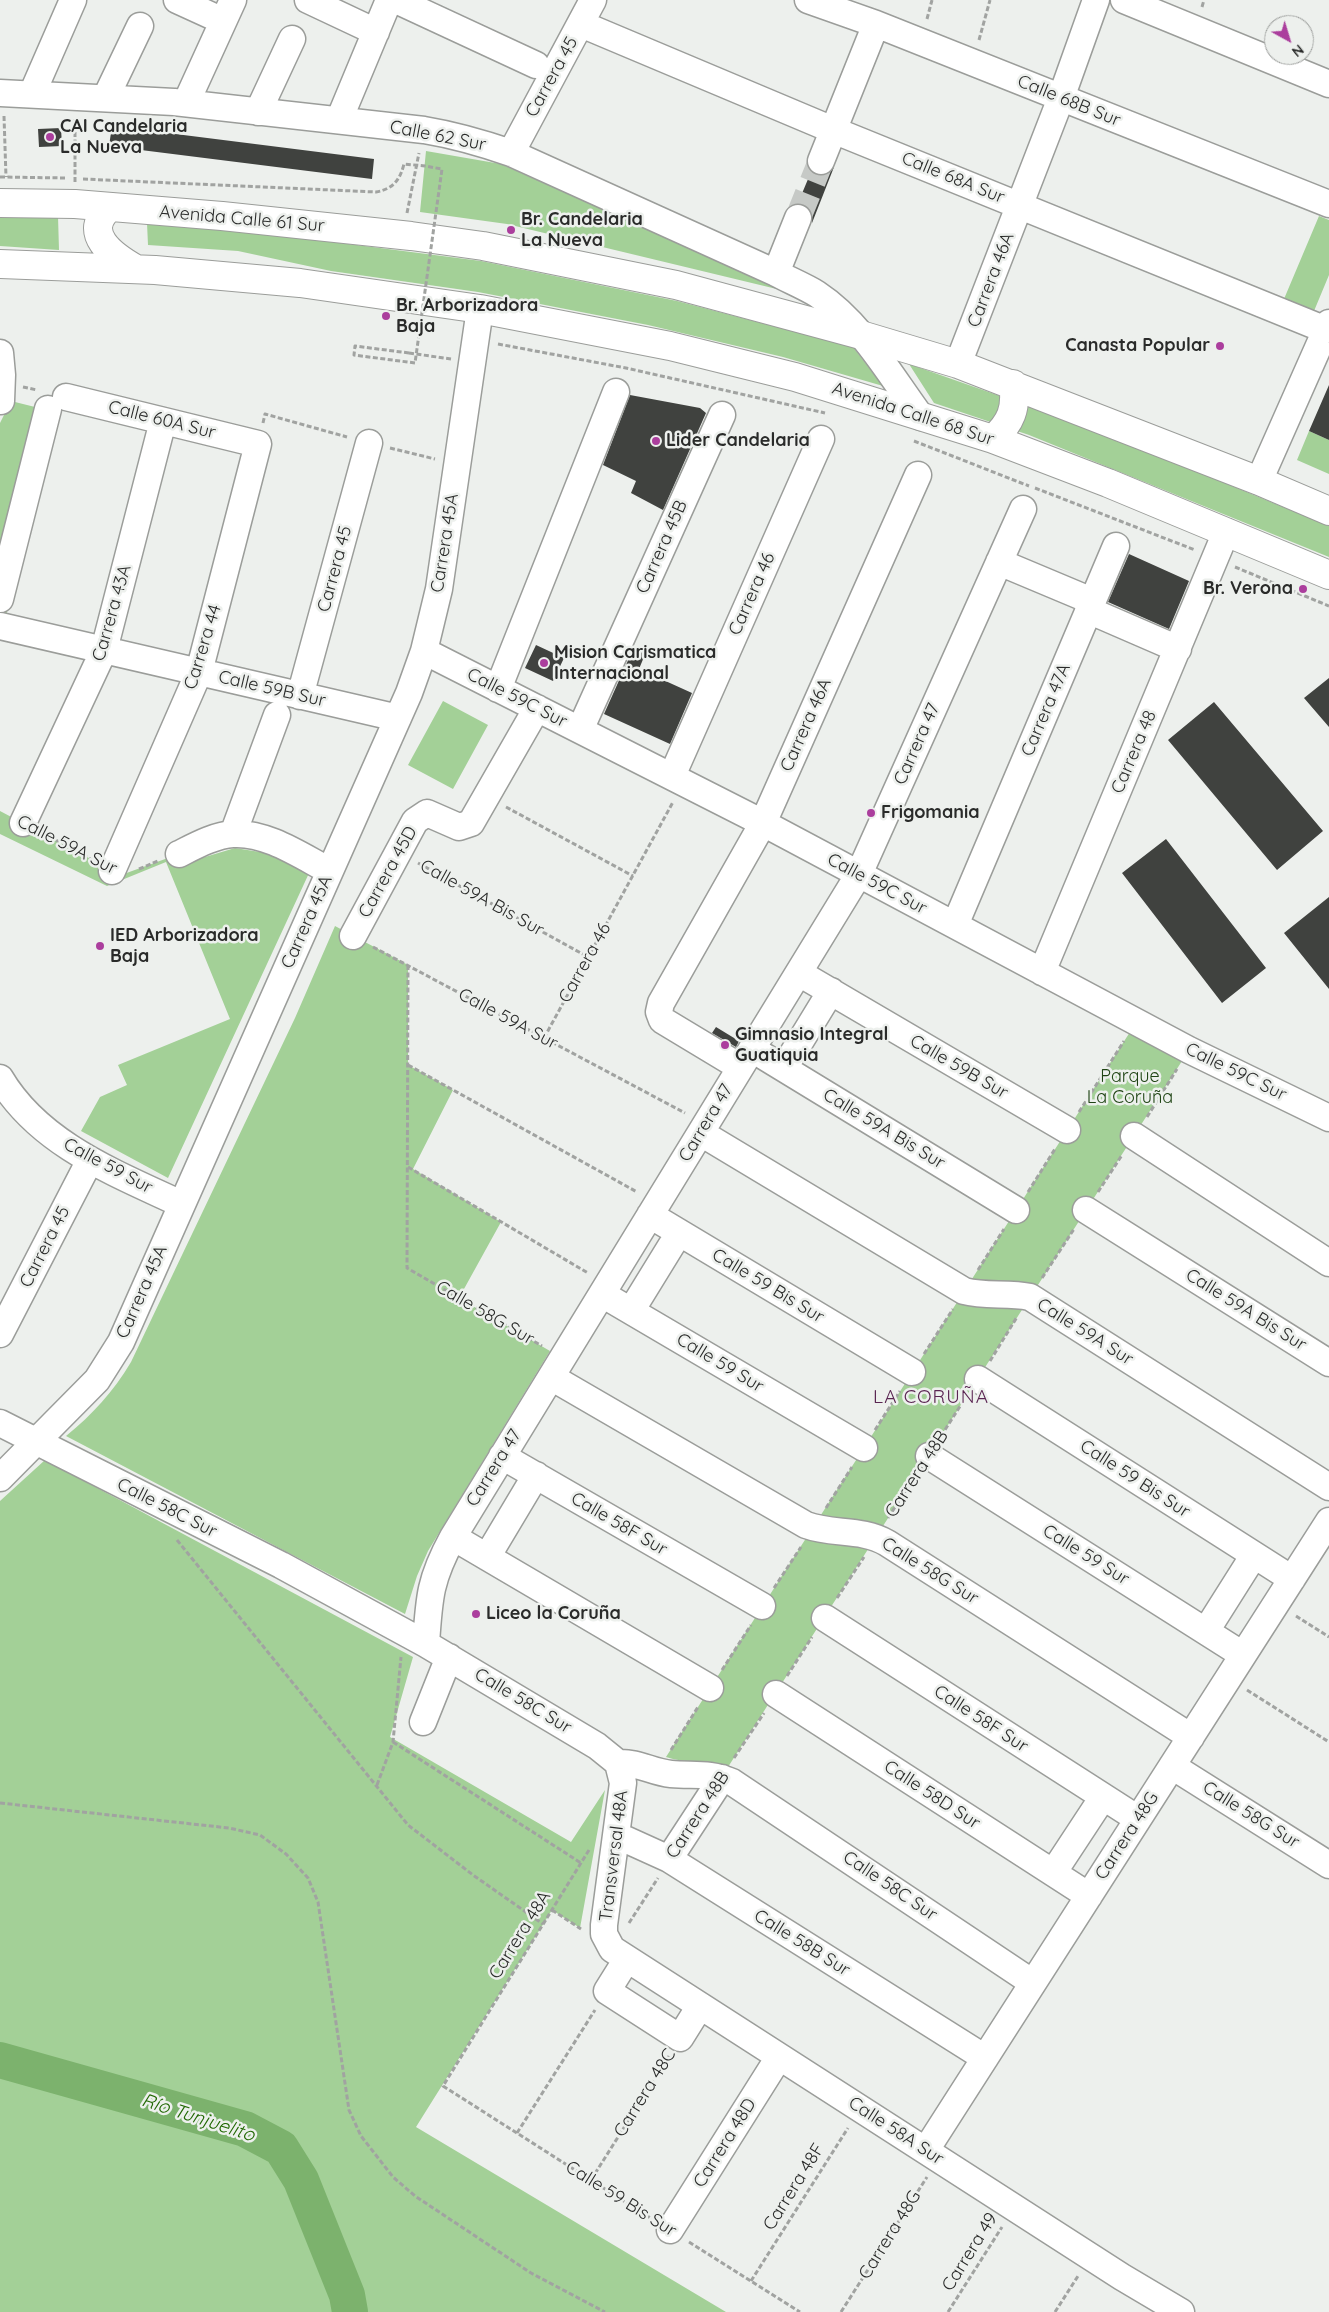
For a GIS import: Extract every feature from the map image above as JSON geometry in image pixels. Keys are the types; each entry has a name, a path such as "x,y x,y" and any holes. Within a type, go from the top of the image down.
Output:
{"main road":[{"name":"Avenida Calle 61 Sur","path":"4,194 75,191 110,207 342,228 483,246 676,285 861,335"},
{"path":"110,207 99,221 99,234 105,247 117,258 136,269"},
{"path":"0,264 136,269 300,283 480,309"},
{"name":"Avenida Calle 68 Sur","path":"480,309 637,340 796,377 993,438 1137,495 1329,576"},
{"path":"861,335 958,364 1012,384 1259,481 1329,511"},
{"path":"993,438 1005,428 1013,415 1015,399 1012,384"}],"street":[{"path":"32,94 73,0"},
{"path":"177,0 228,11 186,103"},
{"path":"308,0 376,32"},
{"path":"339,120 389,0"},
{"path":"396,0 536,65"},
{"name":"Carrera 45","path":"511,153 593,0"},
{"name":"Calle 68B Sur","path":"808,0 876,24 1329,204"},
{"name":"Carrera 46A","path":"958,364 1061,98 1096,0"},
{"path":"1124,0 1329,84"},
{"name":"Calle 68A Sur","path":"581,24 833,130 1020,204 1325,341"},
{"path":"821,161 876,24"},
{"path":"106,97 140,26"},
{"path":"258,112 292,39"},
{"name":"Calle 62 Sur","path":"2,93 106,97 186,103 339,120 458,136 511,153 776,273 817,294 835,308 861,335 933,420"},
{"path":"776,273 798,218"},
{"name":"Carrera 45A","path":"0,1478 38,1442 97,1380 121,1342 398,718 424,651 439,589 480,309"},
{"path":"1259,481 1325,341"},
{"path":"0,354 2,375 1,401"},
{"path":"498,689 616,392"},
{"name":"Calle 60A Sur","path":"0,599 57,403 163,420 258,444"},
{"name":"Carrera 45B","path":"580,730 722,415"},
{"name":"Carrera 43A","path":"23,823 104,650 163,420"},
{"name":"Carrera 46","path":"678,780 821,438"},
{"name":"Carrera 45","path":"300,696 369,443"},
{"name":"Carrera 44","path":"112,871 199,672 258,444"},
{"name":"Carrera 46A","path":"662,1020 659,1012 661,1002 762,823 918,475"},
{"name":"Carrera 47","path":"426,1644 429,1595 433,1577 453,1537 859,874 1023,509"},
{"name":"Carrera 48","path":"1042,972 1226,532"},
{"name":"Carrera 47A","path":"955,925 1116,546"},
{"path":"999,562 1178,649"},
{"name":"Calle 59B Sur","path":"0,626 398,718"},
{"name":"Calle 59C Sur","path":"424,651 762,823 1189,1050 1329,1118"},
{"name":"Carrera 45D","path":"353,936 415,821 427,813 459,827 466,827 471,823 537,708"},
{"path":"233,834 277,715"},
{"path":"179,854 202,842 233,834 265,838 330,871"},
{"name":"Calle 59B Sur","path":"799,973 1067,1130"},
{"path":"784,1068 830,991"},
{"name":"Calle 59A Bis Sur","path":"662,1020 746,1058 784,1068 1016,1210"},
{"name":"Calle 59 Sur","path":"4,1097 75,1152 181,1204"},
{"name":"Calle 59A Sur","path":"703,1129 964,1291 984,1294 1016,1294 1030,1297 1329,1487"},
{"path":"1134,1136 1329,1263"},
{"name":"Carrera 45","path":"0,1334 90,1160"},
{"name":"Calle 59 Bis Sur","path":"654,1210 679,1233 912,1372"},
{"name":"Calle 59A Bis Sur","path":"1086,1210 1329,1363"},
{"path":"631,1311 679,1233"},
{"name":"Calle 59 Sur","path":"604,1290 631,1311 864,1448"},
{"name":"Calle 58G Sur","path":"557,1367 806,1525 826,1531 854,1531 876,1537 1191,1737"},
{"name":"Calle 59 Bis Sur","path":"978,1378 1292,1579"},
{"name":"Calle 58C Sur","path":"0,1423 281,1565 403,1631 590,1741 618,1763 638,1764 671,1774 700,1773 722,1778 771,1807 1033,1983"},
{"name":"Calle 58F Sur","path":"502,1456 762,1606"},
{"name":"Calle 59 Sur","path":"929,1456 1243,1654"},
{"path":"487,1557 536,1475"},
{"name":"Carrera 48G","path":"932,2154 985,2058 1329,1521"},
{"path":"453,1537 710,1688"},
{"path":"1206,1631 1254,1555"},
{"name":"Calle 58F Sur","path":"825,1618 1138,1819"},
{"path":"423,1722 449,1657"},
{"name":"Calle 58D Sur","path":"776,1694 1089,1896"},
{"name":"Transversal 48A","path":"618,1763 623,1783 604,1934 619,1954"},
{"name":"Calle 58G Sur","path":"1172,1766 1329,1865"},
{"name":"Carrera 48B","path":"670,1859 722,1778"},
{"path":"1053,1873 1103,1797"},
{"name":"Calle 58B Sur","path":"616,1835 670,1859 985,2058"},
{"path":"619,1954 607,1991 680,2038"},
{"name":"Calle 58A Sur","path":"619,1954 1090,2257 1181,2312"},
{"name":"Carrera 48C","path":"680,2038 700,2006"},
{"name":"Carrera 48D","path":"670,2230 779,2057"}],"path":[{"path":"972,62 990,0"},
{"path":"2,93 4,194"},
{"path":"75,96 75,191"},
{"path":"4,194 75,191 376,192 395,185 400,179 404,164 442,169 415,364 354,355 355,346 409,353 472,362"},
{"path":"406,218 417,165"},
{"path":"0,177 4,194"},
{"path":"616,392 637,340"},
{"path":"722,415 744,365"},
{"path":"918,475 933,420"},
{"path":"1023,509 1045,459"},
{"path":"1116,546 1137,495"},
{"name":"Carrera 46","path":"544,1038 633,876 678,780"},
{"path":"486,797 633,876"},
{"name":"Calle 59A Sur","path":"23,823 121,875 179,854"},
{"name":"Calle 59A Bis Sur","path":"398,852 588,957"},
{"name":"Calle 59A Sur","path":"353,936 544,1038 703,1129"},
{"path":"408,965 408,1166 604,1290"},
{"name":"Carrera 48B","path":"722,1778 1189,1050"},
{"path":"408,1065 654,1210"},
{"name":"Calle 58G Sur","path":"408,1166 407,1268 557,1367"},
{"path":"172,1532 408,1825 473,1875 543,1924"},
{"path":"1276,1604 1329,1637"},
{"path":"377,1785 393,1742 403,1631"},
{"path":"1228,1678 1329,1742"},
{"path":"393,1742 581,1863"},
{"path":"0,1804 229,1828 260,1835 286,1854 308,1878 318,1902 350,2110 361,2136 393,2177 415,2196 531,2273 605,2312"},
{"name":"Carrera 48A","path":"442,2086 591,1847"},
{"name":"Carrera 48B","path":"619,1954 670,1859"},
{"path":"517,2133 607,1991"},
{"name":"Carrera 48C","path":"591,2180 680,2038"},
{"name":"Calle 59 Bis Sur","path":"442,2086 800,2312"},
{"name":"Carrera 48F","path":"751,2281 860,2108"},
{"name":"Carrera 48G","path":"842,2312 932,2154"},
{"name":"Carrera 49","path":"948,2312 1015,2208"},
{"path":"1055,2312 1090,2257"}],"green space":[{"path":"426,151 501,164 785,291 507,224 420,212"},
{"path":"0,215 58,216 59,250 0,246"},
{"path":"1319,216 1329,220 1329,275 1314,311 1284,299"},
{"path":"147,223 248,231 481,261 677,301 853,347 883,386 783,357 648,325 478,292 331,271 238,251 148,245"},
{"path":"909,364 1094,429 1329,526 1329,557 1029,435 934,403"},
{"path":"11,401 55,412 6,616 0,615 0,423"},
{"path":"1309,431 1329,440 1329,474 1297,460"},
{"path":"443,701 488,725 453,789 408,765"},
{"path":"0,811 121,875 179,854 185,863 235,848 266,853 310,871 168,1178 81,1131 100,1097 127,1085 118,1065 230,1019 166,862 107,886 0,834"},
{"path":"335,926 408,965 408,1065 453,1090 413,1169 501,1222 459,1298 550,1351 428,1551 417,1576 405,1614 66,1436 102,1402 131,1362 295,1018"},
{"name":"Parque La Coruña","path":"1130,1032 1182,1061 728,1767 713,1763 682,1761 666,1757"},
{"path":"45,1460 413,1657 390,1737 571,1842 605,1790 580,1928 552,1910 416,2127 726,2312 0,2312 0,1501"}],"building":[{"path":"112,126 374,159 372,179 109,146"},
{"name":"CAI Candelaria La Nueva","path":"61,128 62,146 39,147 38,129"},
{"path":"834,167 812,223 810,209 798,203 811,172 824,176"},
{"path":"1329,385 1329,440 1309,431"},
{"name":"Lider Candelaria","path":"630,395 700,408 706,413 663,510 631,493 636,481 603,465"},
{"path":"1129,554 1189,581 1169,629 1108,602"},
{"name":"Mision Carismatica Internacional","path":"536,645 564,658 553,681 525,668"},
{"path":"634,647 646,652 639,669 692,693 670,744 604,714"},
{"path":"1329,678 1329,727 1304,698"},
{"path":"1214,702 1323,831 1277,870 1168,740"},
{"path":"1166,839 1266,968 1222,1003 1122,873"},
{"path":"1329,897 1329,989 1284,933"},
{"path":"716,1027 739,1041 736,1047 712,1033"}],"waterway":[{"name":"Río Tunjuelito","path":"0,2060 245,2129 281,2148 301,2180 347,2295 350,2312"}],"tunnel":[{"path":"798,218 821,161"}],"place":[{"name":"CAI Candelaria La Nueva","path":"50,137"},
{"name":"Br. Candelaria La Nueva","path":"511,230"},
{"name":"Br. Arborizadora Baja","path":"386,316"},
{"name":"Canasta Popular","path":"1220,346"},
{"name":"Lider Candelaria","path":"656,441"},
{"name":"Br. Verona","path":"1303,589"},
{"name":"Mision Carismatica Internacional","path":"544,663"},
{"name":"Frigomania","path":"871,813"},
{"name":"IED Arborizadora Baja","path":"100,946"},
{"name":"Gimnasio Integral Guatiquia","path":"725,1045"},
{"name":"Liceo la Coruña","path":"476,1614"}],"district":[{"name":"LA CORUÑA","path":"931,1397"}]}
